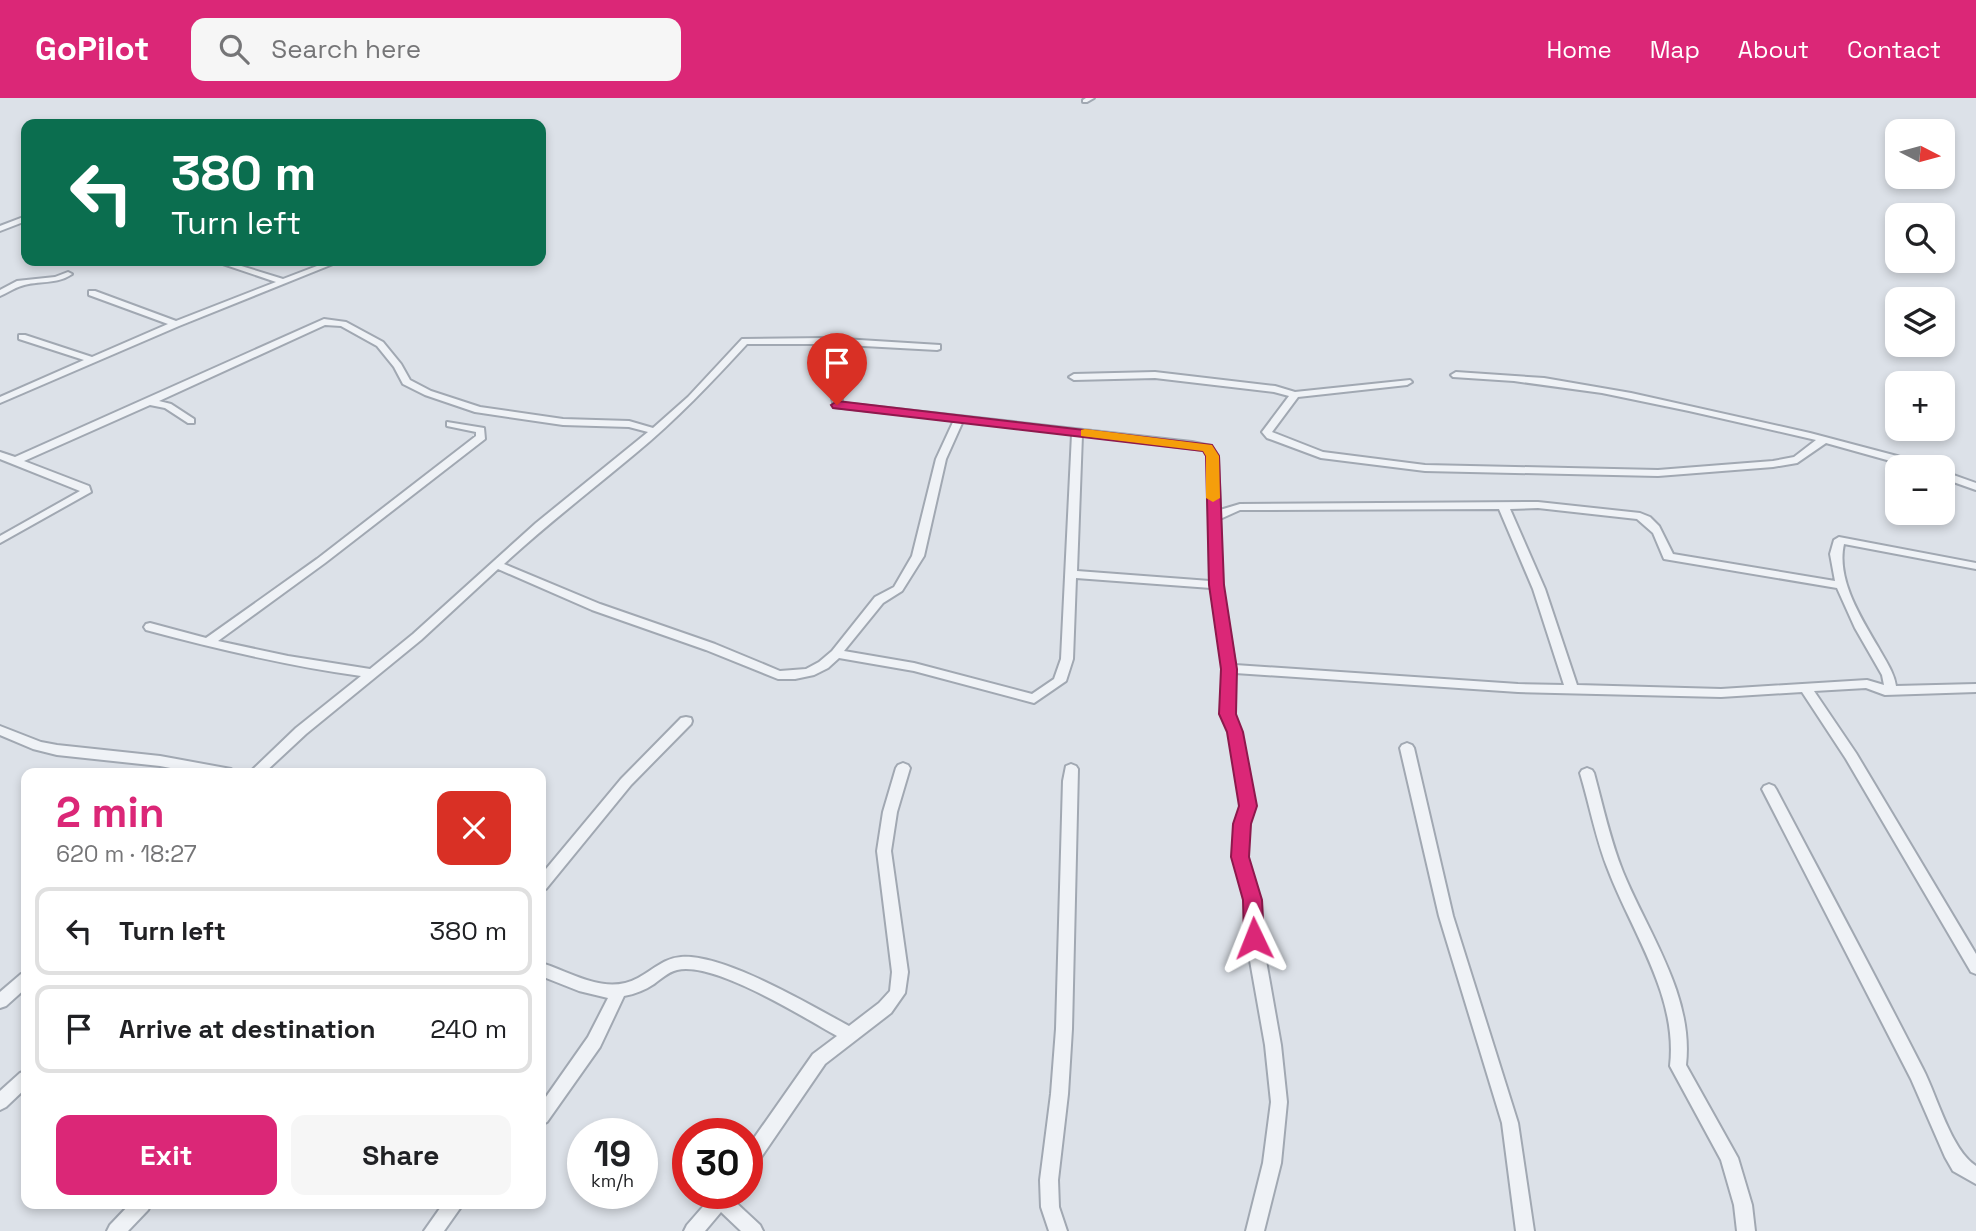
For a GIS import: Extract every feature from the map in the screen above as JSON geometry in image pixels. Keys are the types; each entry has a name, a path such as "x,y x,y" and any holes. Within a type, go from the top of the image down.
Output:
{"street":[{"path":"0,229 21,220"},
{"path":"233,266 281,282"},
{"path":"0,400 177,324 323,266"},
{"path":"0,293 20,284 57,279 68,274"},
{"path":"92,293 177,324"},
{"path":"18,460 324,322 335,322 380,344 398,366 406,382 428,393 478,410 563,422 628,424 655,431"},
{"path":"22,337 92,360"},
{"path":"261,768 540,525 655,431 691,399 745,341 827,341 937,347"},
{"path":"1074,377 1155,375 1275,389 1296,395 1406,382"},
{"path":"1456,375 1495,375 1542,380 1666,403 1885,457"},
{"path":"849,382 837,398 837,405 1207,448 1213,456 1216,585 1229,669 1227,714 1235,732 1248,806 1242,824 1240,857 1253,900 1254,938 1273,1045 1279,1102 1272,1163 1255,1231"},
{"path":"1296,395 1270,426 1267,432 1269,436 1321,455 1424,468 1658,473 1714,470 1797,460 1823,440"},
{"path":"149,402 168,406 191,421"},
{"path":"496,565 516,570 587,604 680,635 778,675 791,677 821,669 879,600 898,589 918,556 941,458 960,418"},
{"path":"207,643 321,561 481,437 481,430 450,424"},
{"path":"836,654 914,667 1034,698 1044,694 1060,681 1066,660 1077,432"},
{"path":"0,455 86,488 86,492 0,540"},
{"path":"1955,479 1976,487"},
{"path":"1214,518 1240,507 1538,505 1640,516 1651,522 1661,537 1668,557 1840,585"},
{"path":"1503,506 1539,589 1573,690"},
{"path":"1885,691 1890,686 1888,675 1840,585 1835,547 1839,540 1976,566"},
{"path":"1071,575 1216,585"},
{"path":"150,627 207,643 326,668 373,673"},
{"path":"1229,669 1573,690 1721,693 1807,690 1867,684 1885,691 1976,688"},
{"path":"1807,690 1851,756 1976,968"},
{"path":"546,879 625,782 685,721"},
{"path":"0,730 38,746 57,750 160,761 198,768"},
{"path":"1407,748 1446,916 1510,1123 1525,1231"},
{"path":"763,1140 819,1059 885,1008 897,993 900,972 884,851 890,812 903,768"},
{"path":"1058,1231 1051,1212 1051,1162 1063,1047 1071,769"},
{"path":"1587,773 1615,870 1661,972 1677,1018 1680,1049 1678,1066 1729,1158 1743,1205 1746,1231"},
{"path":"1769,789 1917,1076 1951,1151 1959,1165 1976,1176"},
{"path":"546,971 587,989 618,992 643,983 668,964 689,962 716,969 783,999 849,1034"},
{"path":"1,1000 21,983"},
{"path":"546,1110 594,1042 618,992"},
{"path":"0,1102 21,1083"},
{"path":"116,1231 137,1209"},
{"path":"433,1231 450,1209"},
{"path":"693,1231 712,1209"},
{"path":"733,1209 754,1231"}],"slow traffic":[{"path":"1085,433 1207,448 1213,456 1213,498"}],"route":[{"path":"837,405 1207,448 1213,456 1216,585 1229,669 1227,714 1235,732 1248,806 1242,824 1240,857 1253,900 1254,938"}]}
